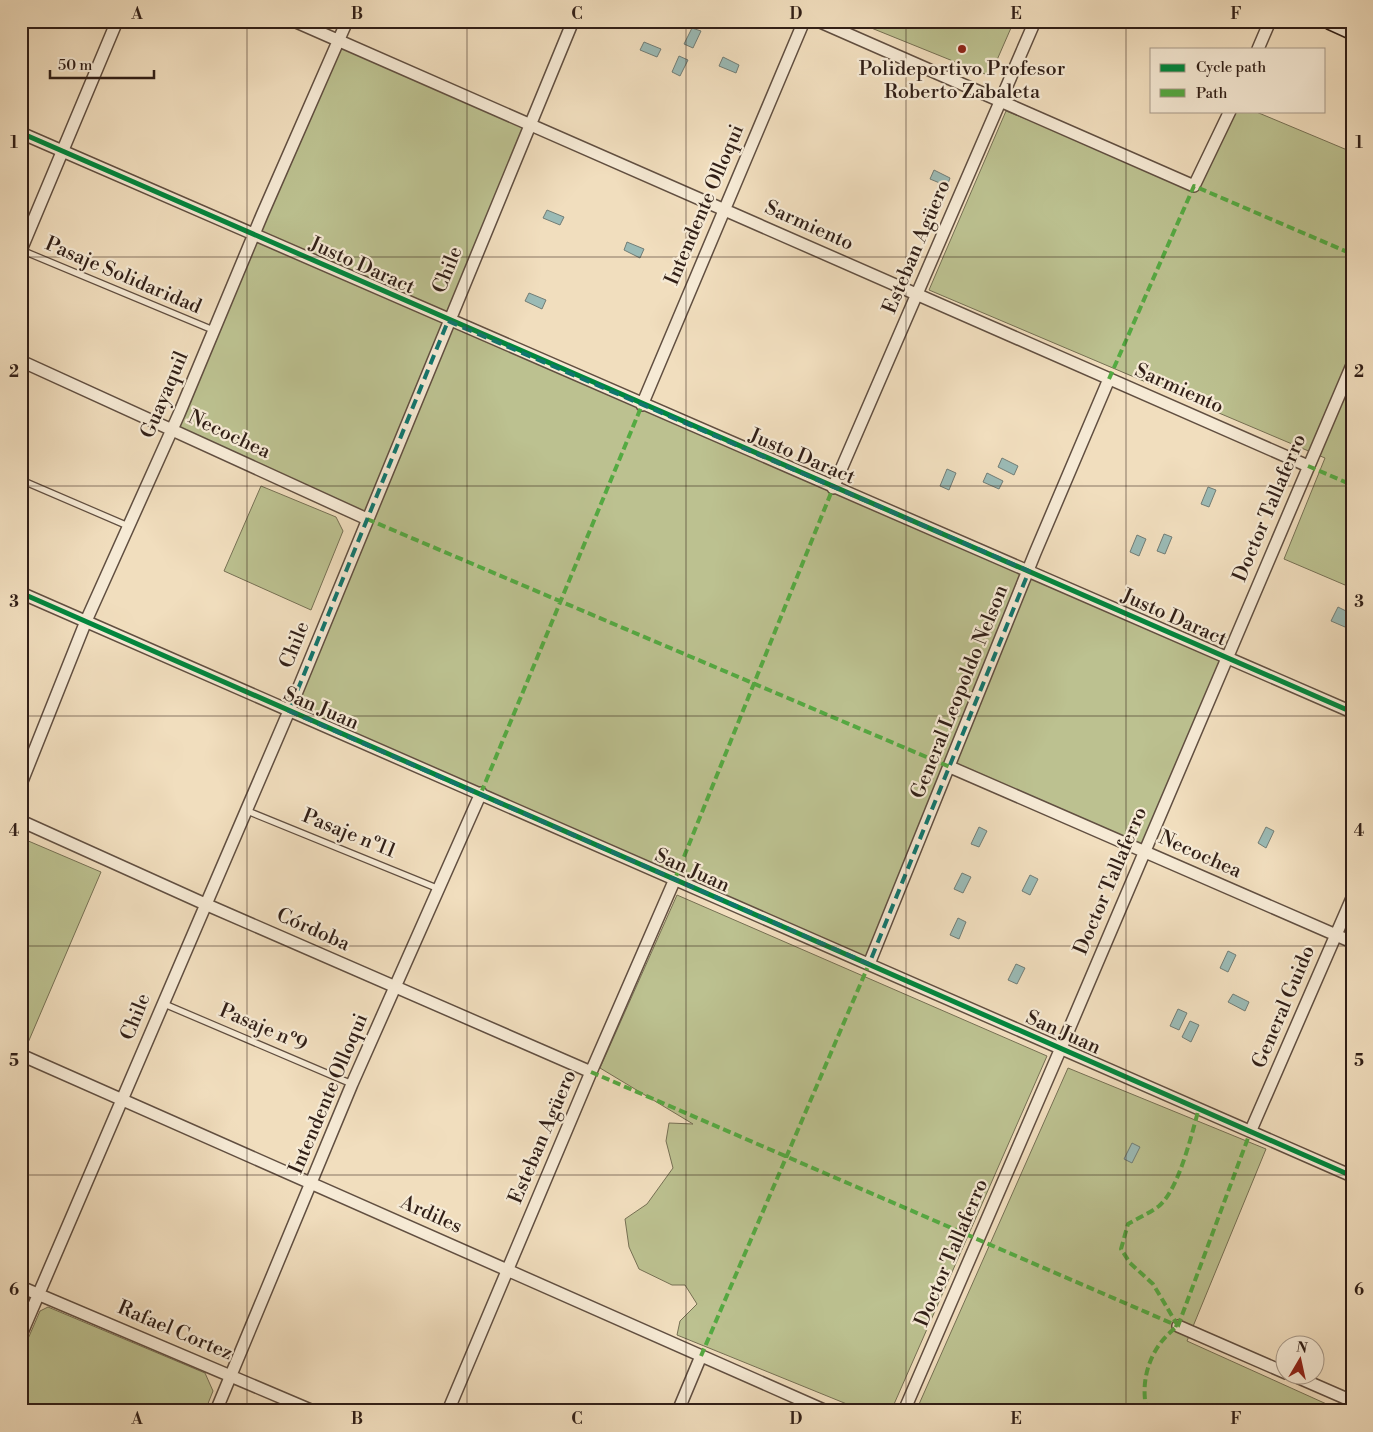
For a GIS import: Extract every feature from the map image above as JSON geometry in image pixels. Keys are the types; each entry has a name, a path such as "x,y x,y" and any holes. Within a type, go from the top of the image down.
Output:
{"street":[{"path":"21,250 117,21"},
{"name":"Sarmiento","path":"294,21 1308,466"},
{"name":"Guayaquil","path":"21,784 86,621 172,430 212,330 347,21"},
{"name":"Chile","path":"21,1335 289,711 528,124 573,21"},
{"name":"Intendente Olloqui","path":"642,405 804,21"},
{"path":"818,21 1194,186 1230,112"},
{"name":"Esteban Agüero","path":"833,488 1035,21"},
{"path":"1258,48 1270,21"},
{"path":"1330,21 1352,31"},
{"name":"Justo Daract","path":"21,133 642,405 1352,712"},
{"name":"Necochea","path":"21,361 367,519"},
{"name":"Doctor Tallaferro","path":"904,1411 1352,365"},
{"name":"General Leopoldo Nelson","path":"869,964 1109,379"},
{"name":"San Juan","path":"21,593 1251,1130 1352,1176"},
{"name":"Necochea","path":"950,767 1352,942"},
{"name":"Intendente Olloqui","path":"216,1411 352,1084 481,793"},
{"name":"Córdoba","path":"21,821 205,904 591,1072"},
{"name":"Esteban Agüero","path":"448,1411 591,1072 675,880"},
{"name":"General Guido","path":"1251,1130 1352,898"},
{"name":"Ardiles","path":"21,1055 826,1411"},
{"name":"Rafael Cortez","path":"21,1287 313,1411"},
{"path":"1178,1326 1276,1369"},
{"path":"678,1411 701,1356"},
{"path":"1313,1384 1352,1401"}],"lane":[{"name":"Pasaje Solidaridad","path":"21,250 212,330"},
{"path":"21,480 128,526"},
{"name":"Pasaje nº11","path":"245,810 440,889"},
{"name":"Pasaje nº9","path":"162,1003 352,1084"}],"highlighted area":[{"path":"448,321 1029,571 869,964 289,711"}],"green space":[{"name":"Polideportivo Profesor Roberto Zabaleta","path":"854,21 1014,21 990,76"},
{"path":"338,40 528,124 448,320 1226,658 1144,851 950,767 869,964 289,711 367,519 172,429"},
{"path":"1006,111 1194,186 1230,112 1256,112 1352,152 1352,588 1284,559 1325,458 929,290"},
{"path":"261,486 336,517 343,531 311,610 224,571"},
{"path":"26,840 101,872 27,1045 21,1043 21,841"},
{"path":"677,895 1047,1056 891,1411 864,1411 677,1335 680,1321 697,1304 685,1285 672,1285 639,1269 629,1247 625,1219 647,1204 673,1168 666,1141 669,1123 693,1124 600,1068"},
{"path":"1068,1068 1266,1149 1187,1341 1276,1381 1276,1384 1282,1384 1342,1411 916,1411"},
{"path":"48,1307 205,1373 213,1391 205,1411 21,1411 21,1355 40,1311"}],"water":[{"path":"692,28 701,31 693,48 684,44"},
{"path":"644,42 661,49 657,57 640,50"},
{"path":"679,56 688,60 680,76 672,72"},
{"path":"723,57 739,65 736,73 719,66"},
{"path":"934,170 950,178 947,186 930,179"},
{"path":"547,210 564,217 560,225 543,218"},
{"path":"627,242 644,249 640,258 624,250"},
{"path":"529,293 546,300 542,309 525,301"},
{"path":"1002,458 1018,466 1014,475 998,467"},
{"path":"947,469 956,473 949,490 940,486"},
{"path":"987,473 1003,481 999,489 983,482"},
{"path":"1208,487 1216,490 1209,507 1201,504"},
{"path":"1164,534 1172,537 1165,554 1157,551"},
{"path":"1137,535 1146,539 1139,556 1130,552"},
{"path":"1338,607 1352,614 1352,630 1331,621"},
{"path":"979,827 987,831 979,847 971,844"},
{"path":"1266,827 1274,831 1266,848 1258,843"},
{"path":"962,873 971,877 963,893 954,889"},
{"path":"1030,875 1038,879 1030,895 1022,891"},
{"path":"958,918 966,922 959,939 950,935"},
{"path":"1228,951 1236,955 1228,972 1220,968"},
{"path":"1016,964 1025,968 1017,984 1008,980"},
{"path":"1233,994 1249,1002 1245,1011 1228,1002"},
{"path":"1178,1009 1187,1013 1179,1030 1170,1026"},
{"path":"1190,1021 1199,1025 1191,1042 1182,1037"},
{"path":"1132,1143 1140,1147 1132,1163 1124,1159"}],"marked path":[{"path":"1109,379 1194,186 1352,254"},
{"path":"481,793 642,405"},
{"path":"1308,466 1352,485"},
{"path":"675,879 833,488"},
{"path":"367,519 950,767"},
{"path":"701,1356 869,964"},
{"path":"591,1072 1178,1326"},
{"path":"1178,1326 1153,1284 1130,1263 1121,1249 1128,1224 1159,1206 1173,1187 1189,1146 1199,1108"},
{"path":"1147,1411 1145,1387 1149,1364 1161,1343 1178,1326 1251,1130"}],"cycle path":[{"path":"21,133 1352,712"},
{"path":"21,593 1352,1176"}],"place":[{"name":"Polideportivo Profesor Roberto Zabaleta","path":"962,49"}]}
